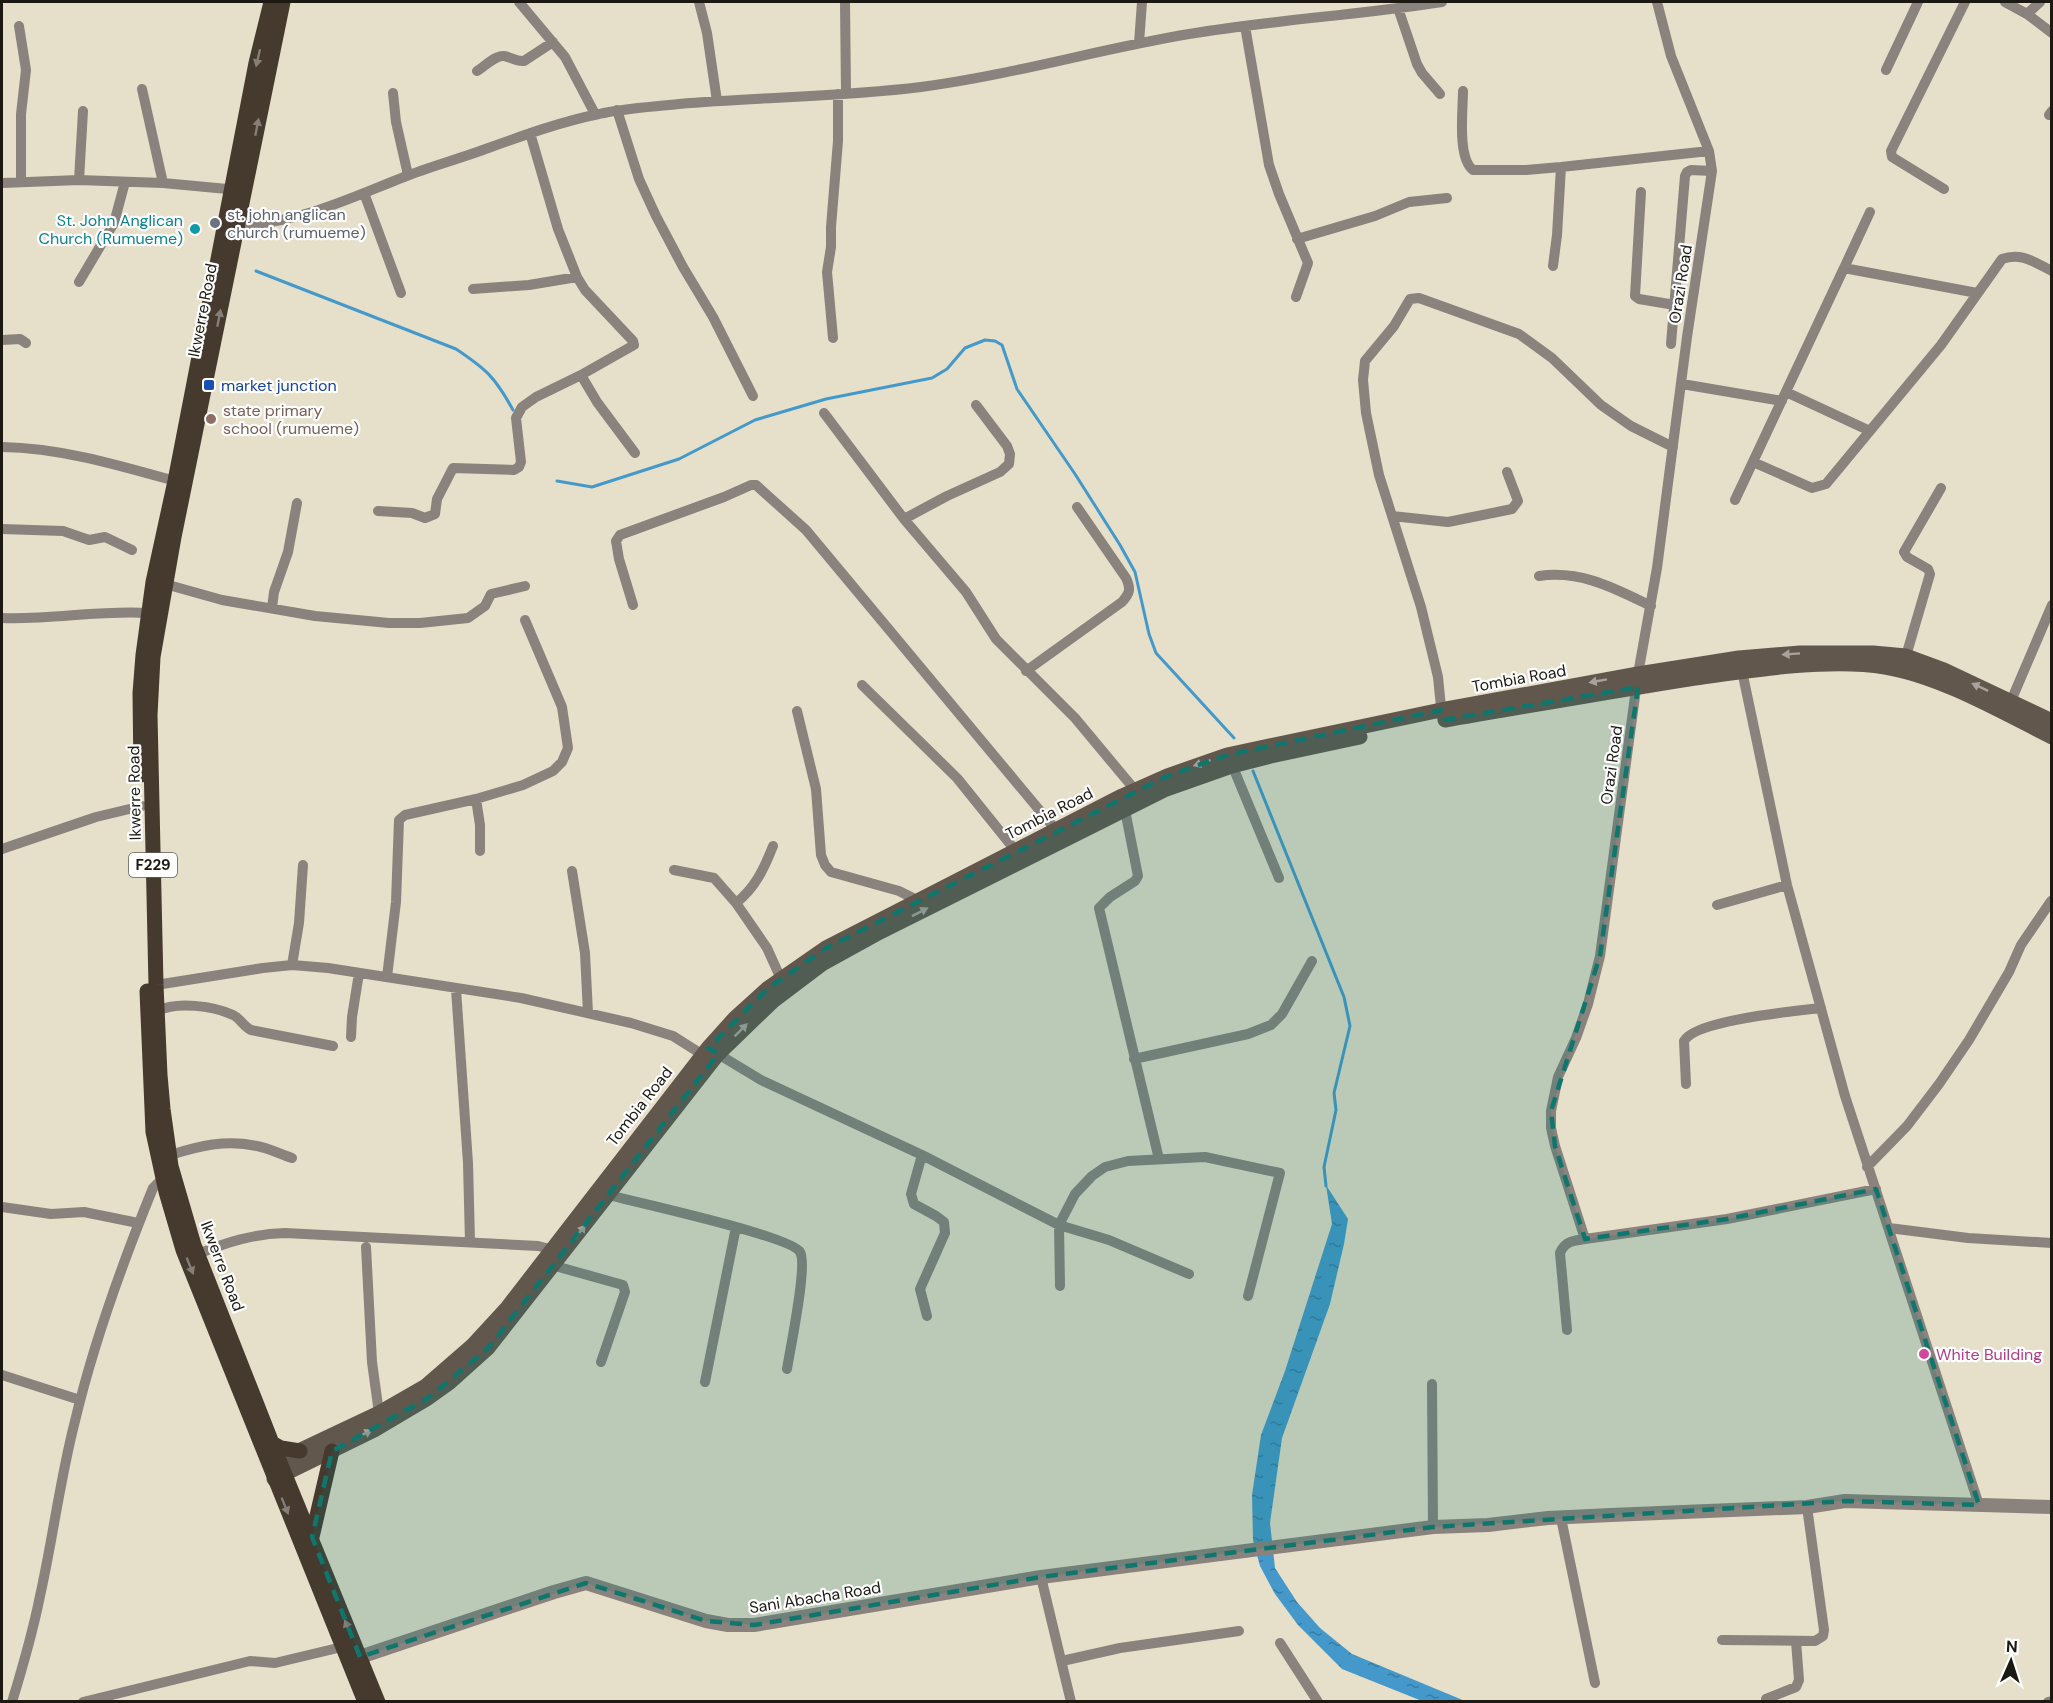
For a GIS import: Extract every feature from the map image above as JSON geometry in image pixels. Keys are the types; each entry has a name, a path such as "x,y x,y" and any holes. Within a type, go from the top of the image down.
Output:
{"main road":[{"name":"Ikwerre Road","path":"238,190 256,63 271,2"},
{"name":"Ikwerre Road","path":"283,2 231,225 153,657 151,696 156,985 163,1109 170,1155 168,1175 183,1250 277,1469 342,1647 365,1701"},
{"name":"Ikwerre Road","path":"231,225 148,613 140,693 153,1132 272,1443 277,1469 312,1537 378,1701"},
{"name":"Tombia Road","path":"277,1469 332,1451 391,1420 449,1383 488,1348 553,1257 735,1018 781,979 826,948 916,900 1056,830 1127,798 1230,760 1271,756 1442,715 1638,680 1842,652 1906,656 1944,670 2008,707 2052,737"},
{"name":"Tombia Road","path":"1740,665 1833,664 1886,667 1938,681 2052,722"},
{"name":"Tombia Road","path":"710,1052 822,964 1127,798 1164,790 1230,760"},
{"name":"Tombia Road","path":"277,1469 300,1451 380,1413 419,1391 449,1368 482,1336 553,1257"},
{"path":"272,1443 281,1448 300,1451"},
{"path":"312,1537 332,1451"}],"street":[{"path":"519,2 565,57 595,114"},
{"path":"699,2 707,33 717,101"},
{"path":"833,338 827,272 831,248 842,94 845,2"},
{"path":"1138,43 1142,2"},
{"path":"231,225 265,224 302,216 408,175 530,133 595,114 717,101 918,87 990,77 1138,43 1382,6 1398,8 1442,2"},
{"name":"Orazi Road","path":"1585,1239 1555,1146 1551,1111 1558,1077 1576,1038 1588,1004 1600,956 1712,171 1709,151 1671,56 1657,2"},
{"path":"1886,70 1918,2"},
{"path":"1944,189 1892,157 1891,152 1965,2"},
{"path":"2005,2 2027,14 2052,33"},
{"path":"2027,14 2040,2"},
{"path":"1398,8 1417,64 1440,94"},
{"path":"19,26 26,70 21,114 21,182"},
{"path":"1245,26 1269,165 1308,262 1296,297"},
{"path":"477,71 499,57 505,56 524,61 554,42"},
{"path":"142,89 163,183"},
{"path":"1463,91 1463,142 1466,161 1470,167 1480,171 1561,167 1709,151"},
{"path":"393,93 396,122 408,175"},
{"path":"617,110 639,180 656,216 713,317 753,396"},
{"path":"79,180 83,111"},
{"path":"378,511 412,513 425,519 435,514 437,499 453,468 514,470 519,467 521,462 516,418 522,406 581,375 634,343 585,290 577,277 558,229 530,133"},
{"path":"1553,266 1561,167"},
{"path":"1671,344 1685,176 1690,170 1712,171"},
{"path":"2,183 79,180 163,183 238,190"},
{"path":"79,282 114,224 125,182"},
{"path":"1641,192 1635,296 1639,299 1675,305"},
{"path":"364,193 401,293"},
{"path":"1297,239 1375,216 1409,202 1447,198"},
{"path":"1735,500 1870,212"},
{"path":"1753,462 1812,488 1826,484 1941,345 2002,259 2013,255 2027,258 2052,271"},
{"path":"1844,268 1977,293"},
{"path":"473,289 529,285 577,277"},
{"path":"1442,715 1438,677 1421,607 1379,476 1366,412 1365,361 1394,326 1410,299 1419,298 1519,334 1552,358 1601,405 1631,426 1673,447"},
{"path":"2,340 20,339 26,343"},
{"path":"581,375 597,402 634,453"},
{"path":"1682,384 1784,396 1870,431"},
{"path":"904,519 1000,472 1009,464 1010,454 1007,446 976,405"},
{"path":"824,413 904,519 966,592 996,639 1075,717 1127,798 1138,876 1099,908 1159,1159"},
{"path":"2,447 57,452 90,458 175,481"},
{"path":"1392,516 1448,522 1512,509 1518,501 1507,472"},
{"path":"633,605 619,559 616,541 620,535 724,497 751,484 756,485 806,530 1056,830"},
{"path":"1906,656 1930,574 1928,569 1907,557 1904,552 1941,488"},
{"path":"272,608 274,592 288,552 297,503"},
{"path":"1026,671 1122,602 1129,594 1130,588 1126,578 1077,507"},
{"path":"2,529 63,531 89,540 105,537 132,550"},
{"path":"1539,576 1564,574 1594,580 1651,606"},
{"path":"165,584 222,600 315,616 389,623 468,618 485,606 491,594 525,586"},
{"path":"2008,707 2052,604"},
{"path":"2,618 21,619 77,613 148,613"},
{"path":"387,977 396,902 399,820 405,816 523,785 553,771 562,762 568,748 562,707 525,620"},
{"path":"1740,665 1787,885 1821,1008 1867,1167 1979,1505"},
{"path":"862,685 957,778 1015,850"},
{"path":"797,711 816,789 821,855 825,865 831,872 899,891 916,900"},
{"path":"1230,760 1279,878"},
{"path":"476,799 480,825 480,851"},
{"path":"2,849 96,817 142,806"},
{"path":"736,903 750,892 763,871 773,846"},
{"path":"292,965 300,923 303,865"},
{"path":"674,870 714,878 736,903 767,948 781,979"},
{"path":"572,872 585,953 588,1013"},
{"path":"1717,905 1787,885"},
{"path":"1867,1167 1907,1126 1939,1084 2010,972 2021,945 2051,901"},
{"path":"1134,1059 1248,1034 1271,1025 1282,1014 1312,961"},
{"path":"156,985 292,965 521,998 653,1028 710,1052 761,1080 922,1155 1059,1225 1109,1240 1189,1274"},
{"path":"351,1038 359,973"},
{"path":"456,989 468,1163 470,1242"},
{"path":"158,1011 167,1006 193,1005 235,1015 245,1027 251,1030 333,1046"},
{"path":"1686,1084 1684,1041 1688,1035 1723,1023 1821,1008"},
{"path":"170,1155 201,1146 223,1143 256,1146 292,1158"},
{"path":"922,1155 911,1194 914,1204 944,1222 945,1233 920,1289 927,1316"},
{"path":"1060,1286 1059,1225 1075,1194 1092,1176 1105,1167 1128,1161 1205,1157 1280,1173 1248,1296"},
{"path":"12,1701 41,1595 80,1400 108,1303 153,1188 168,1175"},
{"path":"1567,1330 1560,1253 1563,1246 1571,1241 1727,1219 1876,1189"},
{"path":"601,1193 736,1227 789,1244 800,1250 802,1259 800,1290 787,1369"},
{"path":"2,1208 51,1214 84,1212 138,1223"},
{"path":"705,1382 736,1227"},
{"path":"1889,1228 1968,1238 2052,1243"},
{"path":"198,1254 228,1242 267,1234 339,1235 538,1246 553,1257 623,1285 625,1292 601,1362"},
{"path":"366,1247 372,1362 380,1413"},
{"path":"2,1375 80,1400"},
{"path":"1432,1384 1433,1527"},
{"name":"Sani Abacha Road","path":"360,1657 586,1583 706,1621 728,1625 754,1625 1041,1577 1433,1527 1488,1525 1561,1518 1807,1506 1845,1501 2052,1507"},
{"path":"1722,1640 1815,1641 1823,1636 1807,1506"},
{"path":"1561,1518 1595,1683"},
{"path":"1041,1577 1071,1701"},
{"path":"1062,1661 1120,1648 1239,1631"},
{"path":"1766,1699 1796,1687 1799,1680 1796,1641"},
{"path":"1280,1643 1318,1701"},
{"path":"83,1701 250,1661 275,1663 342,1647"}],"highlighted area":[{"path":"1638,687 1600,956 1551,1111 1555,1146 1585,1239 1727,1219 1876,1189 1979,1505 1845,1501 1433,1527 1041,1577 754,1625 706,1621 586,1583 360,1657 312,1537 332,1451 428,1398 488,1348 718,1054 708,1048 767,989 826,948 1167,776 1227,755 1441,710 1443,720"}],"water":[{"path":"1326,1185 1348,1219 1330,1304 1282,1438 1270,1523 1275,1568 1297,1602 1320,1628 1352,1654 1465,1701 1422,1701 1342,1669 1298,1625 1275,1594 1260,1566 1253,1540 1252,1495 1261,1435 1285,1371 1332,1224"}],"waterway":[{"path":"256,271 456,349 489,375 501,389 513,410"},
{"path":"557,481 592,487 679,459 755,420 826,399 932,378 947,369 965,348 985,340 995,341 1002,345 1017,389 1075,474 1135,572 1149,634 1156,653 1234,738"},
{"path":"1253,771 1344,997 1350,1026 1334,1093 1336,1110 1324,1167 1326,1186"}],"place":[{"name":"st. john anglican church (rumueme)","path":"215,223"},
{"name":"St. John Anglican Church (Rumueme)","path":"195,229"},
{"name":"market junction","path":"209,385"},
{"name":"state primary school (rumueme)","path":"211,419"},
{"name":"White Building","path":"1924,1354"}]}
